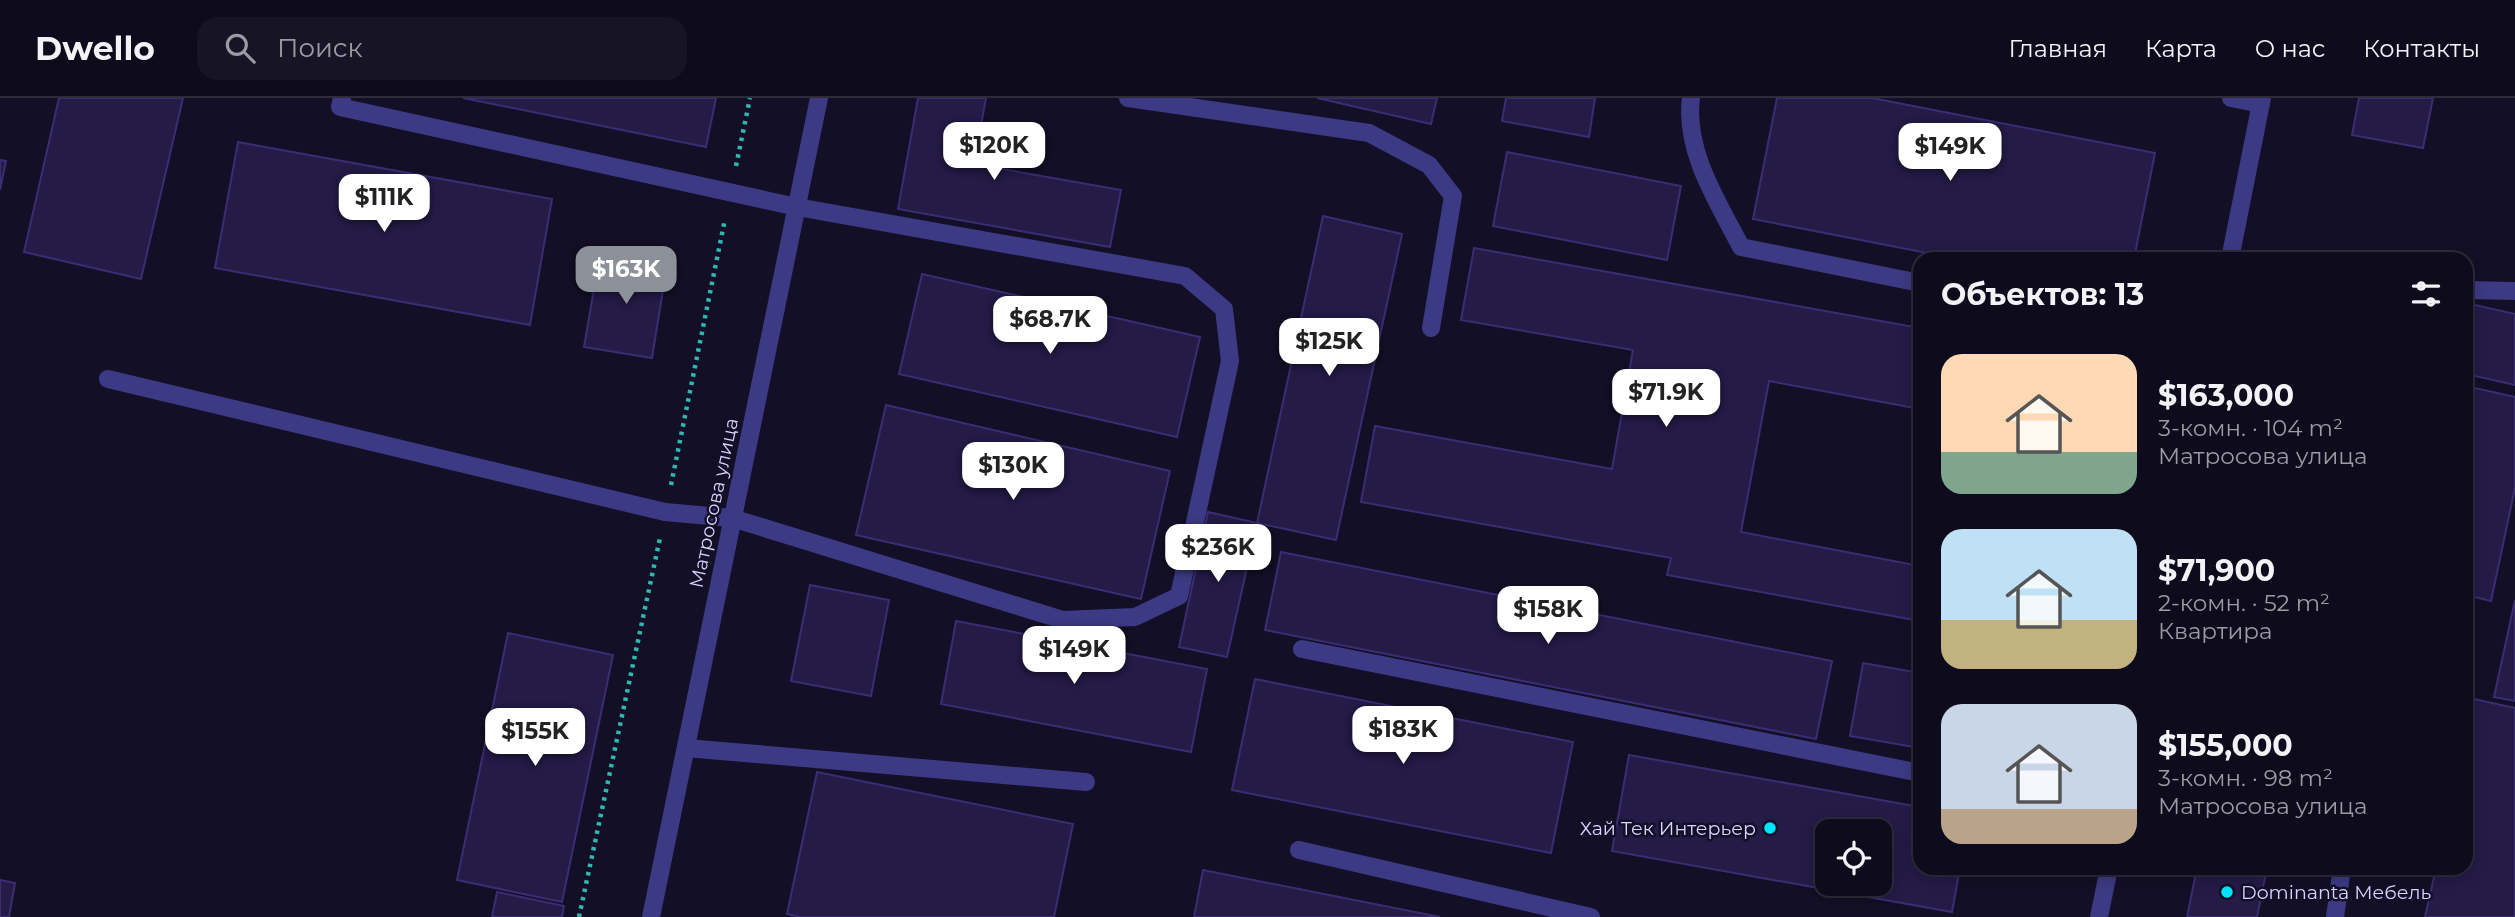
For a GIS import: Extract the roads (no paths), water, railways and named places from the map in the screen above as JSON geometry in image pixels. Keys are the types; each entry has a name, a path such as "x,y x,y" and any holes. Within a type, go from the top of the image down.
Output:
{"street":[{"path":"108,379 665,512 732,518 1063,620 1135,617 1179,596 1230,361 1224,309 1185,276 797,207 340,107 342,98"},
{"name":"Матросова улица","path":"651,917 819,98"},
{"path":"1128,98 1369,133 1429,165 1453,196 1431,328"},
{"path":"1691,98 1689,112 1702,172 1741,247 1913,282"},
{"path":"2231,98 2262,101 2231,252"},
{"path":"2473,290 2515,290"},
{"path":"1302,649 1913,772"},
{"path":"686,748 1086,782"},
{"path":"1299,850 1591,917"},
{"path":"2099,917 2108,875"},
{"path":"2335,917 2341,875"}],"place":[{"name":"Хай Тек Интерьер","path":"1770,828"},
{"name":"Dominanta Мебель","path":"2227,892"}]}
